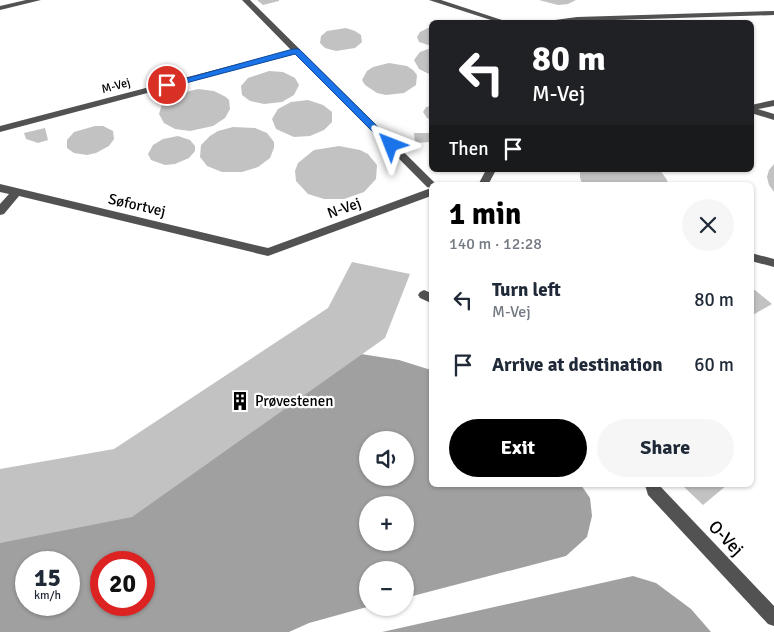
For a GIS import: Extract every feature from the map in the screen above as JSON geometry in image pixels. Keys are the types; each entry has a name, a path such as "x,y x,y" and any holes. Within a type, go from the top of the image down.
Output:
{"lane":[{"path":"0,8 37,0"},
{"path":"246,0 429,182"},
{"path":"434,0 498,20"},
{"path":"577,20 774,13"},
{"name":"M-Vej","path":"0,129 296,51"},
{"path":"754,108 774,103"},
{"path":"754,110 774,117"},
{"name":"Søfortvej","path":"0,188 268,252"},
{"path":"0,211 17,192"},
{"name":"N-Vej","path":"268,252 429,193"},
{"path":"754,258 774,263"},
{"name":"O-Vej","path":"652,487 653,490 774,618"}],"shaded area":[{"path":"361,354 399,360 429,369 429,487 582,487 590,498 592,516 587,537 566,556 414,596 414,561 359,561 359,609 309,623 289,632 0,632 0,543"},
{"path":"633,576 656,583 691,609 711,632 382,632"}],"building":[{"path":"257,0 279,0 279,1 263,5"},
{"path":"539,0 576,0 568,4 558,5"},
{"path":"346,28 361,35 362,42 355,48 336,51 325,48 320,43 321,36 327,31"},
{"path":"429,28 429,45 419,42 417,37 420,32"},
{"path":"429,49 429,74 419,69 414,60 420,52"},
{"path":"389,63 407,66 413,70 417,75 416,85 404,93 386,95 377,93 365,85 362,80 367,71 373,67"},
{"path":"269,71 283,72 295,78 299,85 294,95 282,102 264,104 250,101 242,95 241,86 248,78"},
{"path":"198,89 214,91 229,100 230,109 225,118 213,126 190,131 175,129 164,123 159,114 162,104 174,95"},
{"path":"308,100 323,105 332,112 332,122 324,130 310,136 294,137 276,129 272,119 278,109 291,102"},
{"path":"429,106 429,119 423,112 426,107"},
{"path":"95,126 103,126 113,131 114,139 109,146 96,153 87,155 74,153 67,148 67,140 74,132"},
{"path":"233,127 255,128 267,133 274,142 270,158 258,167 242,172 222,172 207,166 200,157 201,145 218,131"},
{"path":"45,128 48,140 38,143 26,139 24,133"},
{"path":"414,133 429,133 429,142 415,143"},
{"path":"178,136 190,140 195,146 195,151 189,158 175,164 165,165 151,160 148,154 153,145 163,139"},
{"path":"339,146 360,150 368,154 377,165 376,179 364,192 344,199 324,199 308,194 296,181 295,171 298,163 314,150"},
{"path":"774,164 774,192 769,185 767,177 769,170"},
{"path":"580,172 661,172 667,182 582,182"},
{"name":"Prøvestenen","path":"352,262 410,274 385,338 132,517 0,543 0,469 114,449 328,308"},
{"path":"754,290 772,304 754,314"},
{"path":"684,487 725,487 703,505"}],"place":[{"name":"Prøvestenen","path":"240,401"}],"route":[{"path":"167,85 296,51 391,145"}]}
